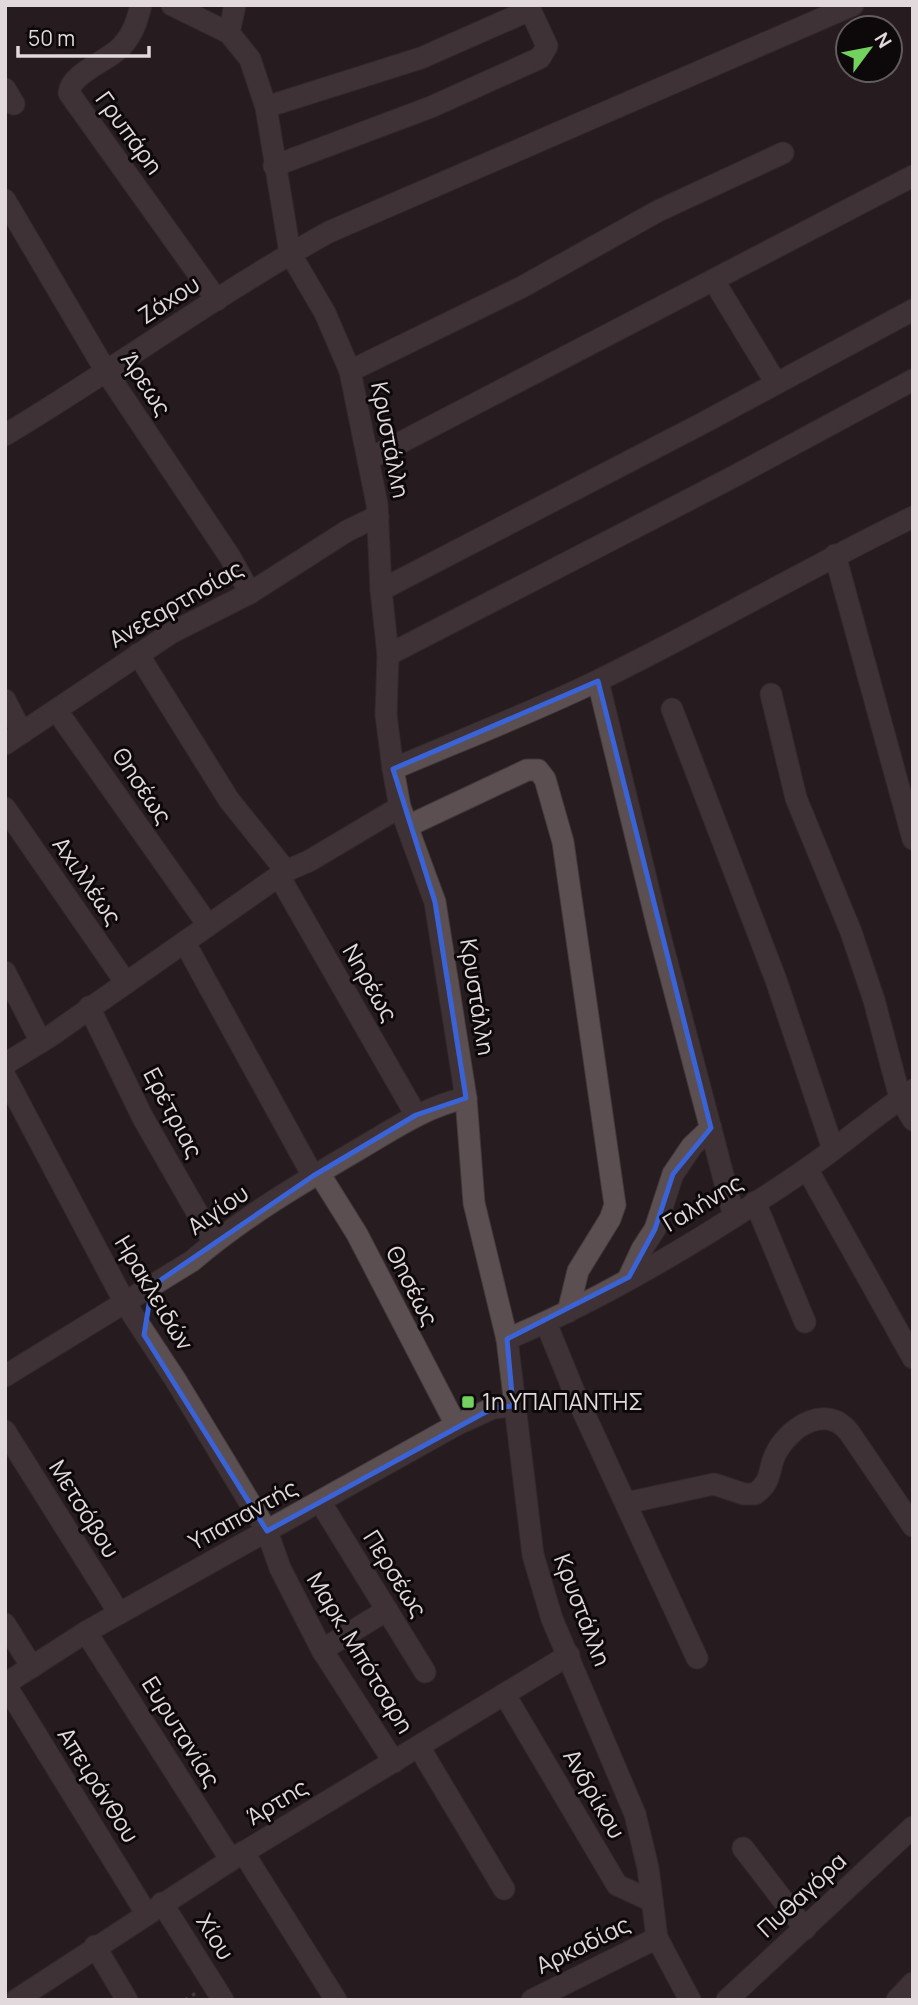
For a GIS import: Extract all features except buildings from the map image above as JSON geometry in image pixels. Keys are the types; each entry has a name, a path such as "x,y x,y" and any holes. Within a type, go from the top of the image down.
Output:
{"street":[{"name":"Γρυπάρη","path":"141,5 134,29 122,46 109,59 71,83 69,93 217,300"},
{"path":"172,5 229,33 235,5"},
{"name":"Ζάχου","path":"5,435 107,373 290,253 329,232 853,5"},
{"path":"266,107 421,58 529,8 547,46 540,58 431,107 274,166"},
{"name":"Κρυστάλλη","path":"229,33 250,59 266,107 290,253 325,313 349,371 369,459 377,516 380,590 388,655 386,715 393,769 404,816 435,902 466,1098 474,1203 507,1339 533,1555 541,1591 635,1814 657,1938 690,2000"},
{"path":"349,371 522,287 658,211 783,153"},
{"path":"369,459 913,176"},
{"name":"Άρεως","path":"5,200 107,373 230,557 250,593"},
{"path":"714,281 776,383"},
{"path":"380,590 913,310"},
{"path":"388,655 731,478 913,380"},
{"name":"Ανεξαρτησίας","path":"14,738 138,654 250,593 347,531 377,516"},
{"path":"393,769 597,681 737,611 835,555 913,517"},
{"path":"835,555 913,839"},
{"name":"Νηρέως","path":"138,654 229,800 282,874 416,1115"},
{"path":"597,681 734,1217"},
{"path":"771,694 796,797 874,1000 913,1121"},
{"path":"5,700 14,738"},
{"path":"673,709 776,981 834,1149"},
{"name":"Θησέως","path":"57,711 208,925"},
{"path":"5,1064 126,984 282,874 404,816 527,770 538,770 545,779 563,842 615,1205 578,1271 568,1312"},
{"name":"Αχιλλέως","path":"5,808 126,984"},
{"name":"Θησέως","path":"185,943 316,1175 357,1234 456,1425"},
{"path":"5,972 41,1042"},
{"name":"Ερέτριας","path":"89,1007 143,1118 214,1242"},
{"name":"Ηρακλειδών","path":"5,1076 125,1303 176,1379 267,1531"},
{"name":"Γαλήνης","path":"507,1339 568,1312 734,1217 807,1169 906,1094"},
{"name":"Αιγίου","path":"5,1376 152,1286 316,1175 416,1115 466,1098"},
{"path":"629,1277 655,1229 673,1174 692,1146 711,1128"},
{"path":"807,1169 913,1358"},
{"path":"755,1202 805,1322"},
{"path":"144,1335 152,1286"},
{"path":"546,1323 697,1658"},
{"name":"Υπαπαντής","path":"5,1684 86,1632 321,1503 456,1425 493,1408 513,1406"},
{"path":"625,1503 714,1484 755,1494 768,1482 778,1450 802,1426 817,1418 827,1417 836,1419 849,1432 913,1526"},
{"name":"Μετσόβου","path":"5,1431 119,1614"},
{"name":"Περσέως","path":"321,1503 425,1672"},
{"name":"Μαρκ. Μπότσαρη","path":"267,1531 280,1568 322,1650 394,1762"},
{"path":"322,1650 387,1610"},
{"path":"5,1624 32,1667"},
{"name":"Ευρυτανίας","path":"86,1632 336,2000"},
{"name":"Άρτης","path":"16,2000 95,1946 237,1856 569,1655"},
{"name":"Απειράνθου","path":"5,1684 154,1908"},
{"name":"Ανδρίκου","path":"506,1695 617,1885 652,1901"},
{"path":"419,1747 503,1889"},
{"name":"Πυθαγόρα","path":"727,2000 913,1827"},
{"path":"744,1847 805,1929"},
{"name":"Χίου","path":"154,1908 223,2000"},
{"name":"Αρκαδίας","path":"531,2000 657,1938"},
{"path":"95,1946 127,2000"},
{"path":"897,2000 913,1983"}],"highlighted area":[{"path":"598,681 711,1128 673,1174 655,1229 629,1277 507,1339 513,1406 493,1408 267,1531 144,1335 147,1309 152,1286 313,1176 416,1115 466,1098 435,902 393,769"}],"place":[{"name":"1η ΥΠΑΠΑΝΤΗΣ","path":"468,1402"}]}
